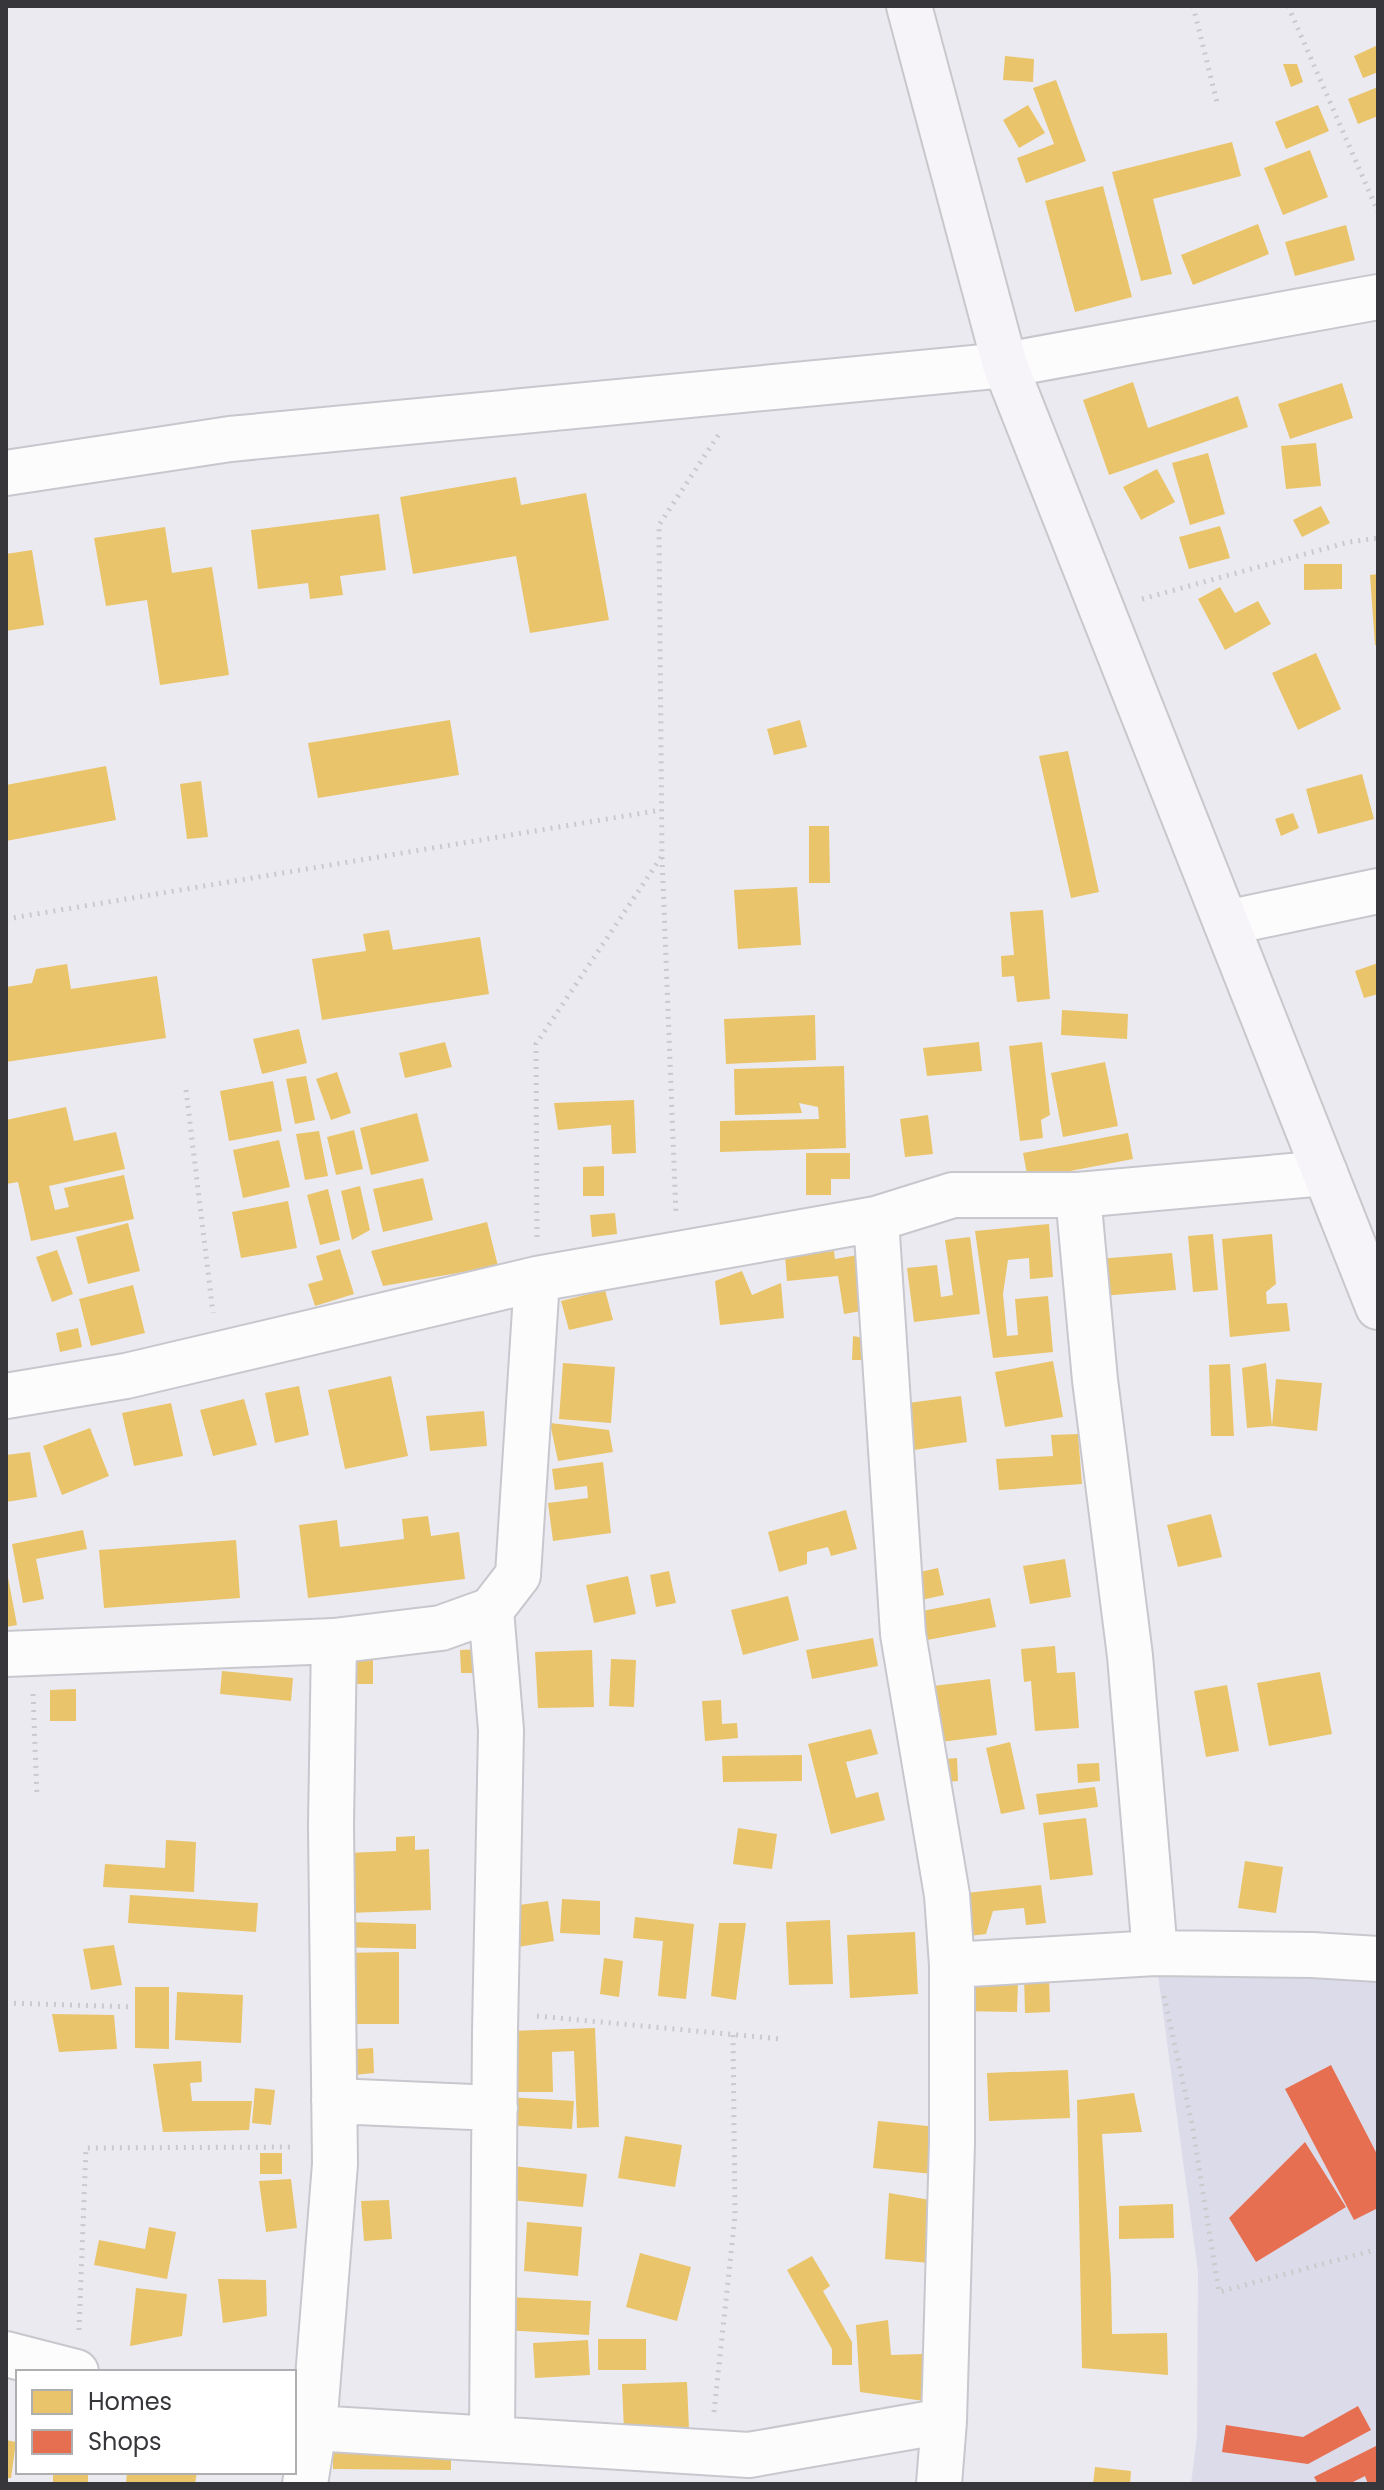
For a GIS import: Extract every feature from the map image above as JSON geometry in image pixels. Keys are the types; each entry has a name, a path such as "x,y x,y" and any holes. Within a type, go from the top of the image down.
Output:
{"main road":[{"path":"909,6 1005,365 1378,1307"}],"street":[{"path":"6,473 230,439 1005,365 1378,297"},
{"path":"1226,923 1378,891"},
{"path":"6,1396 126,1376 537,1279 876,1219 953,1195 1078,1195 1325,1173"},
{"path":"1078,1195 1095,1380 1130,1656 1155,1953"},
{"path":"876,1219 903,1634 947,1895 952,1965 952,2143 944,2421 939,2484"},
{"path":"19,1654 334,1641 441,1628 491,1610 518,1575 537,1279"},
{"path":"491,1610 501,1730 492,2439"},
{"path":"305,2484 304,2426 334,2147 331,1825 334,1641"},
{"path":"952,1965 1155,1953 1378,1959"},
{"path":"334,2101 495,2108"},
{"path":"6,2354 77,2357"},
{"path":"304,2426 749,2455 944,2421"}],"path":[{"path":"1193,6 1217,102"},
{"path":"1288,6 1378,212"},
{"path":"677,1254 662,856 659,525 748,390"},
{"path":"1102,610 1349,542 1378,538"},
{"path":"6,919 661,810"},
{"path":"537,1279 536,1044 662,856"},
{"path":"186,1090 218,1353"},
{"path":"19,1654 37,1797"},
{"path":"1155,1953 1192,2124 1219,2292 1378,2249"},
{"path":"6,2003 133,2007"},
{"path":"496,2013 780,2039"},
{"path":"710,2453 735,2216 733,2034"},
{"path":"77,2357 86,2148 334,2147"}],"shaded area":[{"path":"1155,1953 1378,1962 1378,2484 1191,2484 1197,2436 1198,2272"}],"building: Homes":[{"path":"1378,45 1378,72 1363,78 1354,56"},
{"path":"1005,56 1034,59 1033,82 1003,80"},
{"path":"1283,64 1297,64 1303,82 1291,87"},
{"path":"1056,80 1086,161 1026,183 1017,158 1054,144 1033,88"},
{"path":"1378,87 1378,116 1358,124 1348,99"},
{"path":"1028,105 1045,133 1019,148 1003,120"},
{"path":"1318,105 1329,131 1286,149 1275,122"},
{"path":"1232,142 1241,176 1153,199 1172,274 1141,281 1112,172"},
{"path":"1310,150 1328,197 1283,215 1264,168"},
{"path":"1103,186 1132,297 1075,312 1045,201"},
{"path":"1258,224 1269,254 1193,285 1181,255"},
{"path":"1346,225 1355,260 1295,276 1285,242"},
{"path":"1133,382 1148,428 1238,396 1248,427 1109,475 1083,400"},
{"path":"1342,383 1353,418 1290,439 1278,404"},
{"path":"1316,443 1321,486 1286,489 1281,446"},
{"path":"1208,453 1225,514 1190,525 1172,463"},
{"path":"1157,469 1175,502 1141,520 1123,487"},
{"path":"516,477 521,505 586,493 609,620 530,633 516,556 413,574 400,497"},
{"path":"1321,506 1330,523 1302,537 1293,520"},
{"path":"379,514 386,570 340,576 343,595 310,599 308,583 258,589 251,530"},
{"path":"1220,526 1230,558 1189,569 1179,537"},
{"path":"165,527 172,573 212,567 229,675 160,685 147,600 106,606 94,538"},
{"path":"32,550 44,625 6,631 6,554"},
{"path":"1304,564 1342,564 1342,589 1304,590"},
{"path":"1378,574 1378,645 1375,645 1370,575"},
{"path":"1220,587 1235,613 1258,601 1271,624 1225,650 1198,599"},
{"path":"1316,653 1341,709 1298,730 1272,673"},
{"path":"450,720 459,775 318,798 308,743"},
{"path":"800,720 807,747 774,755 767,729"},
{"path":"1068,751 1099,892 1071,898 1039,756"},
{"path":"106,766 116,820 6,841 6,785"},
{"path":"1362,774 1374,819 1318,834 1306,789"},
{"path":"201,781 208,837 187,839 180,784"},
{"path":"1293,813 1299,828 1281,836 1275,819"},
{"path":"809,826 829,826 830,883 809,883"},
{"path":"797,887 801,945 738,949 734,890"},
{"path":"1043,910 1050,999 1017,1002 1014,976 1002,977 1001,956 1014,955 1010,912"},
{"path":"389,930 393,950 480,937 489,994 322,1020 312,959 366,951 363,934"},
{"path":"1378,963 1378,994 1364,998 1355,971"},
{"path":"67,964 71,989 157,976 166,1038 6,1062 6,987 32,983 36,969"},
{"path":"1062,1010 1128,1014 1127,1039 1061,1035"},
{"path":"815,1015 816,1060 726,1064 724,1019"},
{"path":"299,1029 307,1063 262,1074 253,1039"},
{"path":"445,1042 452,1067 405,1078 399,1053"},
{"path":"979,1042 982,1071 927,1076 923,1048"},
{"path":"1042,1042 1050,1115 1041,1120 1043,1138 1020,1141 1009,1046"},
{"path":"1105,1062 1118,1126 1063,1137 1051,1073"},
{"path":"844,1066 846,1148 720,1152 720,1121 819,1119 818,1107 799,1103 802,1113 735,1115 734,1069"},
{"path":"337,1072 351,1113 331,1120 316,1079"},
{"path":"306,1076 315,1120 295,1124 286,1079"},
{"path":"273,1081 282,1131 229,1141 220,1091"},
{"path":"634,1100 636,1153 612,1154 611,1125 558,1130 554,1103"},
{"path":"66,1107 74,1141 116,1132 125,1169 49,1186 55,1210 69,1207 64,1188 124,1175 134,1219 31,1241 18,1182 6,1184 6,1120"},
{"path":"417,1113 429,1161 371,1175 360,1128"},
{"path":"928,1115 933,1154 905,1157 900,1119"},
{"path":"354,1130 363,1169 336,1175 327,1137"},
{"path":"319,1131 328,1176 305,1180 296,1134"},
{"path":"1128,1133 1133,1159 1028,1179 1023,1153"},
{"path":"279,1140 290,1187 243,1198 233,1150"},
{"path":"806,1153 850,1153 850,1179 831,1179 831,1195 806,1195"},
{"path":"604,1166 604,1196 583,1196 583,1167"},
{"path":"423,1178 433,1220 383,1232 373,1189"},
{"path":"360,1186 370,1230 352,1240 341,1191"},
{"path":"328,1189 340,1240 320,1245 307,1195"},
{"path":"288,1201 297,1248 241,1258 232,1212"},
{"path":"615,1213 617,1234 592,1237 590,1215"},
{"path":"487,1222 498,1266 383,1286 371,1251"},
{"path":"128,1223 140,1271 88,1284 76,1237"},
{"path":"1049,1224 1053,1277 1030,1279 1029,1258 1008,1260 1003,1294 1007,1336 1018,1335 1015,1299 1048,1296 1053,1352 993,1358 975,1231"},
{"path":"1213,1234 1218,1290 1193,1292 1188,1236"},
{"path":"1272,1234 1276,1284 1266,1292 1267,1304 1287,1303 1290,1331 1230,1337 1222,1239"},
{"path":"970,1237 980,1314 914,1322 907,1268 937,1265 941,1297 953,1295 945,1240"},
{"path":"340,1249 354,1294 315,1306 308,1284 323,1280 316,1256"},
{"path":"57,1250 73,1294 52,1302 36,1257"},
{"path":"834,1251 835,1259 858,1255 867,1310 844,1314 838,1276 787,1281 785,1256"},
{"path":"1172,1253 1176,1290 1101,1296 1098,1259"},
{"path":"742,1271 752,1295 781,1283 784,1318 720,1325 715,1281"},
{"path":"133,1285 145,1333 91,1346 79,1299"},
{"path":"605,1290 613,1320 569,1330 561,1301"},
{"path":"78,1328 82,1347 60,1352 56,1333"},
{"path":"853,1336 870,1339 869,1360 852,1360"},
{"path":"1053,1361 1063,1417 1005,1427 995,1372"},
{"path":"563,1363 615,1367 611,1423 559,1419"},
{"path":"1266,1363 1272,1426 1247,1428 1242,1368"},
{"path":"1230,1364 1234,1436 1211,1436 1209,1365"},
{"path":"391,1376 408,1456 345,1469 328,1390"},
{"path":"1276,1379 1322,1383 1317,1431 1272,1426"},
{"path":"299,1386 309,1435 275,1443 265,1393"},
{"path":"961,1396 967,1442 914,1450 908,1403"},
{"path":"244,1399 257,1445 213,1456 200,1410"},
{"path":"171,1403 183,1456 134,1466 122,1413"},
{"path":"484,1411 487,1446 430,1451 426,1416"},
{"path":"550,1423 609,1430 613,1452 558,1461"},
{"path":"90,1428 109,1476 62,1495 43,1446"},
{"path":"1078,1434 1082,1484 999,1490 996,1459 1053,1456 1051,1435"},
{"path":"30,1452 37,1497 6,1502 6,1455"},
{"path":"603,1462 611,1533 553,1541 548,1503 588,1498 587,1486 555,1490 552,1469"},
{"path":"846,1510 857,1549 831,1556 828,1547 807,1552 807,1564 779,1572 768,1532"},
{"path":"1211,1514 1222,1557 1178,1567 1167,1525"},
{"path":"428,1516 431,1536 459,1532 465,1579 308,1598 299,1525 337,1520 340,1547 404,1539 402,1519"},
{"path":"83,1530 87,1549 36,1559 44,1599 23,1603 12,1544"},
{"path":"236,1540 240,1598 104,1608 99,1550"},
{"path":"1065,1559 1071,1597 1030,1604 1023,1566"},
{"path":"6,1567 17,1625 6,1627"},
{"path":"938,1568 944,1595 912,1602 906,1575"},
{"path":"669,1571 676,1603 656,1607 650,1575"},
{"path":"628,1576 636,1614 594,1623 586,1585"},
{"path":"788,1596 799,1640 743,1655 731,1610"},
{"path":"990,1598 996,1627 922,1641 917,1612"},
{"path":"873,1638 878,1666 812,1679 806,1650"},
{"path":"1055,1646 1057,1673 1075,1672 1079,1728 1035,1731 1031,1681 1024,1682 1021,1649"},
{"path":"482,1649 483,1673 461,1673 460,1650"},
{"path":"592,1650 594,1707 538,1708 535,1652"},
{"path":"344,1659 373,1660 373,1684 344,1684"},
{"path":"611,1659 636,1660 634,1707 609,1706"},
{"path":"222,1671 293,1678 291,1701 220,1694"},
{"path":"1320,1672 1332,1734 1269,1746 1257,1683"},
{"path":"990,1679 997,1735 940,1742 933,1686"},
{"path":"1227,1685 1239,1751 1206,1757 1194,1691"},
{"path":"76,1689 76,1721 50,1721 50,1690"},
{"path":"721,1700 722,1724 737,1723 738,1738 705,1741 702,1701"},
{"path":"871,1729 878,1754 846,1762 856,1798 878,1792 885,1820 831,1834 808,1744"},
{"path":"1010,1742 1025,1809 1001,1814 986,1748"},
{"path":"802,1755 802,1781 723,1782 722,1756"},
{"path":"957,1758 958,1781 934,1783 932,1760"},
{"path":"1099,1763 1100,1781 1078,1783 1077,1764"},
{"path":"1095,1787 1098,1807 1039,1815 1036,1794"},
{"path":"1086,1818 1093,1875 1050,1880 1043,1823"},
{"path":"738,1828 777,1834 772,1869 733,1864"},
{"path":"415,1836 415,1850 429,1849 431,1910 348,1913 346,1853 396,1851 396,1837"},
{"path":"166,1840 196,1842 194,1892 103,1887 105,1864 165,1868"},
{"path":"1245,1861 1283,1867 1276,1913 1238,1908"},
{"path":"1041,1885 1046,1923 1026,1925 1024,1908 993,1911 986,1934 952,1938 947,1895"},
{"path":"130,1895 258,1903 256,1932 128,1923"},
{"path":"562,1899 600,1901 600,1935 560,1933"},
{"path":"548,1901 554,1941 518,1947 512,1906"},
{"path":"635,1917 694,1924 686,1999 658,1996 663,1941 633,1938"},
{"path":"830,1920 833,1984 789,1985 786,1922"},
{"path":"349,1922 416,1924 416,1949 335,1947"},
{"path":"719,1923 746,1923 736,2000 711,1996"},
{"path":"915,1932 918,1994 850,1998 847,1935"},
{"path":"114,1945 122,1985 91,1990 83,1949"},
{"path":"399,1952 399,2024 337,2024 336,1953"},
{"path":"604,1958 623,1961 619,1997 600,1994"},
{"path":"1024,1975 1049,1975 1050,2012 1025,2013"},
{"path":"958,1978 1018,1980 1017,2012 957,2011"},
{"path":"135,1987 169,1987 169,2049 135,2048"},
{"path":"177,1992 243,1995 241,2043 175,2040"},
{"path":"52,2014 114,2015 117,2049 59,2052"},
{"path":"595,2028 599,2127 577,2128 574,2051 552,2052 553,2092 512,2092 510,2031"},
{"path":"373,2048 374,2073 343,2076 341,2050"},
{"path":"201,2061 202,2082 190,2083 192,2101 252,2101 249,2130 163,2132 153,2064"},
{"path":"1068,2070 1070,2118 989,2121 987,2073"},
{"path":"255,2088 275,2090 271,2125 252,2123"},
{"path":"1134,2093 1142,2132 1102,2134 1112,2334 1167,2333 1168,2375 1082,2368 1077,2100"},
{"path":"507,2097 574,2101 572,2129 505,2125"},
{"path":"878,2121 947,2128 943,2175 873,2168"},
{"path":"625,2136 682,2145 675,2187 618,2178"},
{"path":"260,2153 282,2153 282,2174 260,2174"},
{"path":"503,2165 587,2174 583,2207 500,2199"},
{"path":"291,2179 297,2228 266,2232 259,2181"},
{"path":"889,2193 930,2200 930,2263 885,2259"},
{"path":"389,2200 392,2239 364,2241 361,2201"},
{"path":"1173,2204 1174,2238 1119,2239 1119,2206"},
{"path":"527,2222 582,2227 578,2276 524,2271"},
{"path":"149,2227 176,2232 167,2279 94,2265 99,2240 145,2249"},
{"path":"640,2253 691,2267 677,2321 626,2307"},
{"path":"812,2256 830,2286 823,2291 852,2342 852,2365 832,2365 832,2349 787,2270"},
{"path":"218,2279 266,2280 267,2316 223,2323"},
{"path":"136,2288 187,2294 182,2336 130,2346"},
{"path":"506,2297 591,2301 589,2335 505,2330"},
{"path":"888,2320 891,2355 922,2354 924,2401 860,2392 856,2325"},
{"path":"598,2339 646,2339 646,2370 598,2370"},
{"path":"588,2340 590,2375 535,2378 533,2343"},
{"path":"687,2382 689,2429 624,2431 622,2384"},
{"path":"6,2440 16,2442 11,2478 6,2478"},
{"path":"333,2443 451,2443 451,2470 333,2469"},
{"path":"1095,2467 1131,2471 1130,2484 1093,2484"},
{"path":"53,2474 88,2474 88,2484 53,2484"},
{"path":"127,2474 197,2474 195,2484 126,2484"}],"building: Shops":[{"path":"1331,2065 1378,2156 1378,2208 1354,2220 1285,2089"},
{"path":"1305,2142 1346,2207 1256,2262 1229,2218"},
{"path":"1358,2406 1371,2430 1308,2464 1222,2452 1226,2425 1303,2437"},
{"path":"1378,2445 1378,2484 1368,2484 1365,2476 1349,2484 1318,2484 1314,2477"}]}
